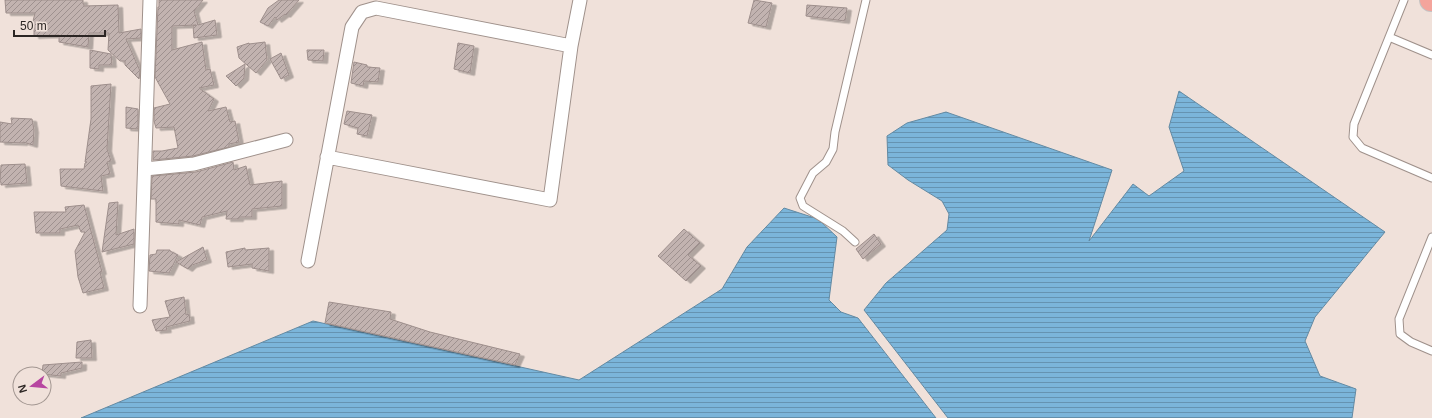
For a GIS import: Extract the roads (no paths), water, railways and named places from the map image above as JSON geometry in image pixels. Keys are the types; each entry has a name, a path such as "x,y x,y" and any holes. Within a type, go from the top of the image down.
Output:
{"street":[{"path":"140,306 150,0"},
{"path":"327,157 550,200 571,46 580,0"},
{"path":"308,261 352,27 362,12 376,8 571,46"},
{"path":"145,169 194,164 286,140"}],"lane":[{"path":"855,242 843,232 803,206 800,198 813,173 826,162 833,149 835,132 866,0"},
{"path":"1404,0 1354,124 1353,137 1362,148 1432,178"},
{"path":"1389,37 1432,55"},
{"path":"1432,237 1399,319 1400,334 1411,342 1432,351"}],"water":[{"path":"1179,91 1385,232 1315,317 1305,341 1320,376 1356,389 1352,418 948,418 864,310 886,283 947,230 949,214 942,201 908,180 888,165 887,136 907,123 946,112 1112,170 1089,241 1133,184 1149,196 1184,171 1169,127"},
{"path":"784,208 818,219 837,237 829,300 841,312 858,318 936,418 81,418 313,321 579,380 722,289 747,247"}]}
